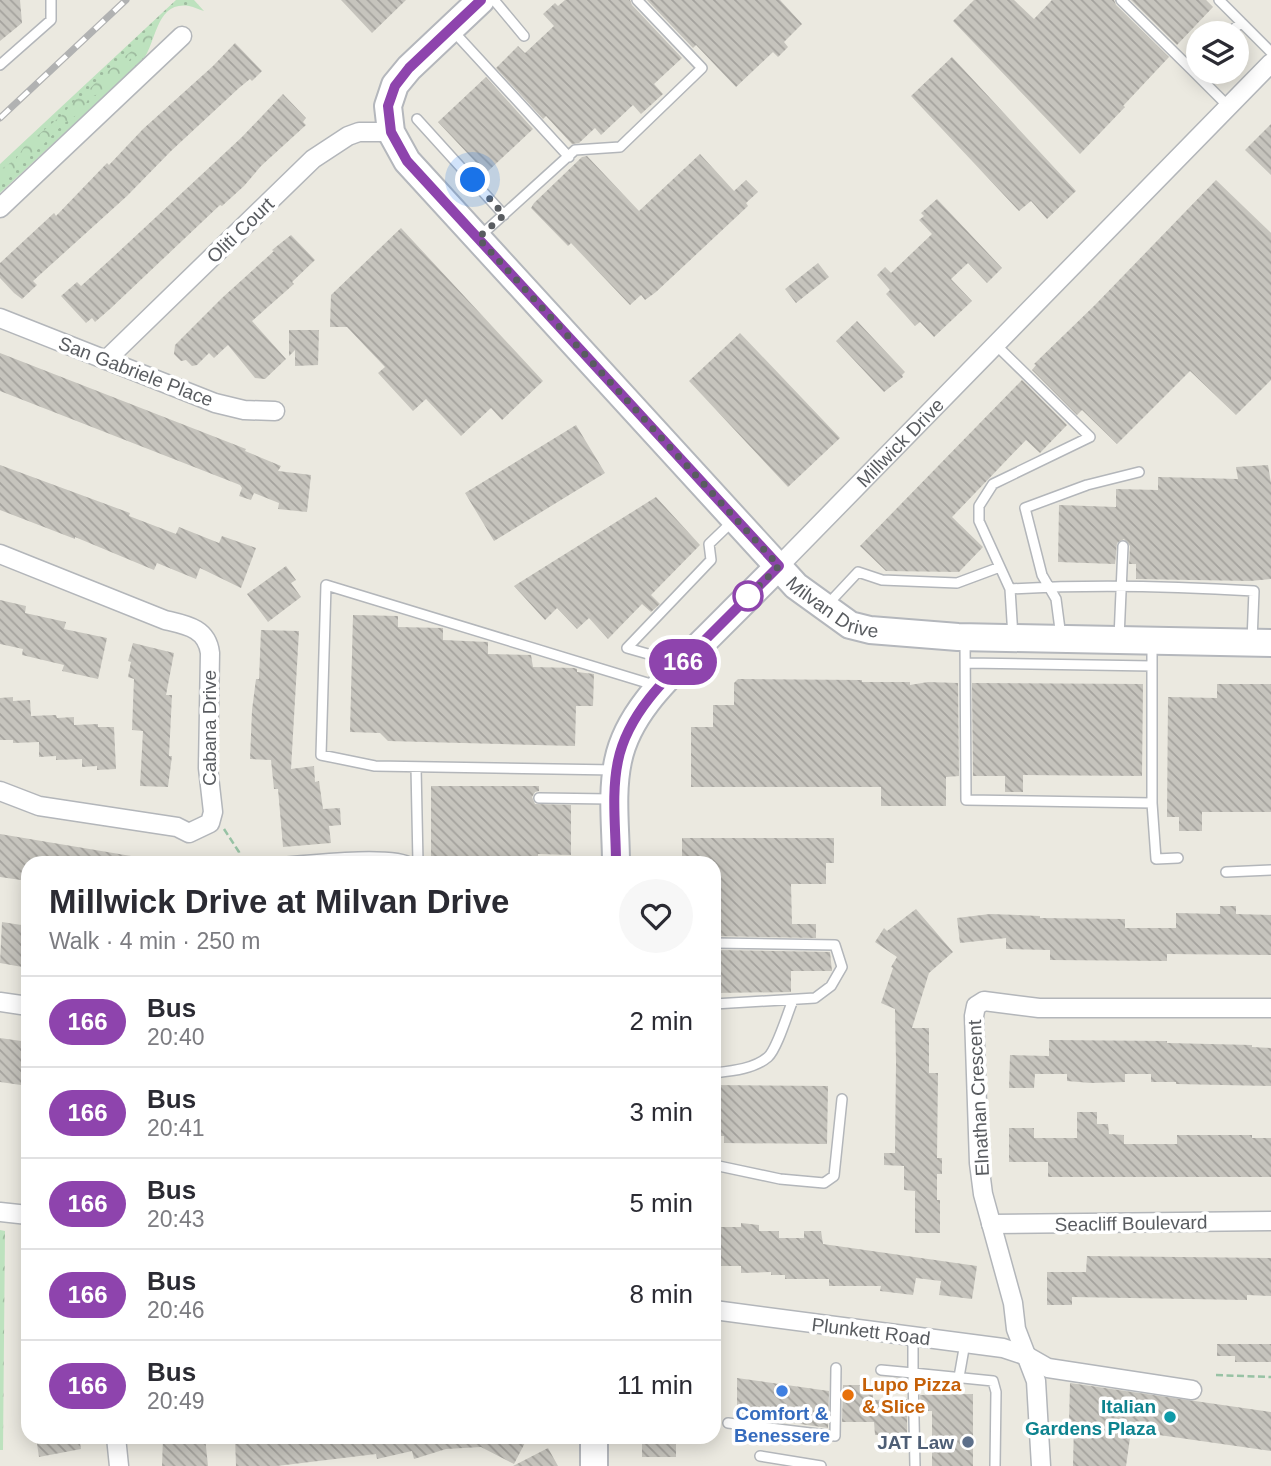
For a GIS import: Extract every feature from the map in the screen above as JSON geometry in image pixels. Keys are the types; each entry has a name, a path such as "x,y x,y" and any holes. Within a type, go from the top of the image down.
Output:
{"street":[{"path":"391,132 388,106 395,86 409,68 481,0"},
{"path":"0,208 182,36"},
{"name":"Millwick Drive","path":"616,856 615,799 617,770 623,745 636,717 659,687 1271,63"},
{"name":"Oliti Court","path":"106,360 313,159 348,136 359,132 391,132"},
{"name":"Milvan Drive","path":"391,132 407,161 796,586 850,625 917,635 1119,640 1152,654 1262,643"},
{"name":"San Gabriele Place","path":"0,318 225,406 275,411"},
{"name":"Cabana Drive","path":"0,554 165,620 193,627 203,635 209,644 210,653 208,768 213,812 210,823 189,833 177,827 39,806 0,791"},
{"name":"Elnathan Crescent","path":"1041,1466 1036,1381 1016,1329 1013,1303 983,1194 979,1163 974,1016 976,1006 979,1003 995,1001 1039,1008 1271,1008"},
{"path":"0,1002 21,1005"},
{"path":"0,1212 21,1214"},
{"name":"Seacliff Boulevard","path":"991,1224 1271,1220"},
{"name":"Plunkett Road","path":"721,1311 1003,1348 1027,1356 1048,1368 1192,1390"},
{"path":"117,1444 119,1466"},
{"path":"594,1444 594,1466"}],"lane":[{"path":"0,65 51,20 51,0"},
{"path":"494,0 524,36"},
{"path":"478,238 575,150 620,147 702,68 638,0"},
{"path":"1121,0 1186,59"},
{"path":"1219,0 1240,21"},
{"path":"451,29 569,157"},
{"path":"1249,30 1271,52"},
{"path":"1209,84 1227,106"},
{"path":"417,119 504,215"},
{"path":"996,345 1090,437 993,485 979,506 979,521 1010,589 1013,637"},
{"path":"1061,639 1056,599 1042,575 1025,508 1087,485 1139,472"},
{"path":"681,664 627,648 711,560 709,544 736,519"},
{"path":"1119,640 1123,546"},
{"path":"825,608 858,572 882,579 957,583 1000,567"},
{"path":"617,770 375,766 321,755 326,585 659,687"},
{"path":"1010,589 1121,587 1254,591 1262,643"},
{"path":"965,637 967,800 1152,803"},
{"path":"965,663 1152,654 1152,803 1156,859 1178,858"},
{"path":"416,767 418,856"},
{"path":"539,798 615,799"},
{"path":"1226,873 1271,870"},
{"path":"721,943 835,945 842,967 831,986 816,998 721,1004"},
{"path":"721,1072 744,1069 769,1056 793,1000"},
{"path":"721,1166 780,1179 824,1183 834,1176 842,1099"},
{"path":"912,1336 915,1466"},
{"path":"959,1377 965,1343"},
{"path":"728,1423 835,1436 836,1368"},
{"path":"881,1370 993,1381 995,1466"},
{"path":"760,1456 821,1466"}],"path":[{"path":"213,812 239,856"},
{"path":"1216,1375 1271,1377"}],"green space":[{"path":"176,0 194,0 204,11 189,6 178,6 170,10 159,24 143,60 0,193 0,164"},
{"path":"149,32 153,36 143,53 130,59 122,73 100,93 89,98 81,112 63,124 40,148 25,157 9,178 0,182 0,170 16,159 24,147 135,48"},
{"path":"0,1230 5,1231 3,1450 0,1450"}],"building":[{"path":"0,0 20,0 22,23 0,41"},
{"path":"341,0 406,0 372,33"},
{"path":"565,0 630,0 682,58 654,84 663,94 641,114 633,105 601,135 595,128 579,143 572,144 546,116 543,119 496,68 518,46 525,53 554,26 543,14 555,3 558,6"},
{"path":"647,0 780,0 802,24 784,42 788,47 778,57 773,52 736,87 696,45 693,48"},
{"path":"974,0 1014,0 1034,19 1052,0 1114,0 1169,57 1080,154 953,21"},
{"path":"1131,0 1206,0 1213,7 1200,21 1186,21 1186,36 1177,45"},
{"path":"235,43 262,71 239,88 127,196 33,281 37,285 22,299 14,293 0,278 0,263 54,213 56,216 107,163 109,165 143,129"},
{"path":"952,57 1076,191 1047,219 1031,201 1019,211 911,96"},
{"path":"486,77 533,129 486,173 438,122"},
{"path":"283,94 306,118 303,122 306,125 110,309 95,322 92,318 86,323 61,296 77,282 81,286 112,258 242,137"},
{"path":"1271,124 1271,175 1245,150"},
{"path":"700,154 734,191 746,180 758,192 746,203 748,206 656,292 645,300 641,295 630,305 571,243 568,246 531,208 582,157 587,156 639,211"},
{"path":"1216,180 1271,233 1271,380 1236,415 1190,371 1117,444 1082,410 1077,415 1032,370 1036,365 1034,364"},
{"path":"937,199 1002,268 987,283 968,263 951,279 972,301 934,337 920,322 915,326 886,294 890,290 877,275 885,267 891,273 932,234 919,220 924,216 921,213"},
{"path":"401,228 543,381 502,420 491,408 461,436 426,399 413,411 378,373 385,367 347,327 330,327 331,295"},
{"path":"291,235 315,260 292,282 294,284 252,321 286,359 265,379 255,378 228,345 214,358 209,353 197,365 192,366 186,360 181,361 174,354 175,345 274,251 272,250"},
{"path":"818,263 829,277 796,303 785,289"},
{"path":"857,321 905,372 903,377 884,392 836,341"},
{"path":"289,330 319,330 318,365 295,366 295,350 289,356"},
{"path":"740,333 840,438 788,487 689,381"},
{"path":"0,353 246,449 245,451 281,466 278,471 311,475 307,512 278,509 279,503 254,493 251,500 239,496 242,488 240,485 0,391"},
{"path":"1022,380 1067,425 1040,453 1026,440 952,517 983,547 959,572 886,571 860,546"},
{"path":"576,425 605,473 494,541 465,493"},
{"path":"0,465 130,513 129,516 176,534 179,527 219,543 222,536 256,548 241,588 200,568 196,579 157,563 154,570 0,510"},
{"path":"1268,465 1271,483 1271,579 1136,579 1136,564 1129,564 1130,546 1124,539 1117,543 1115,564 1058,562 1059,505 1116,507 1116,489 1158,490 1158,477 1238,479 1236,467"},
{"path":"656,497 700,545 651,595 660,604 651,612 642,604 608,639 589,618 577,629 557,608 545,620 514,586"},
{"path":"286,566 296,580 291,583 301,597 268,622 247,594"},
{"path":"0,600 26,606 25,613 66,622 64,629 107,638 98,679 62,671 64,665 22,655 23,649 0,644"},
{"path":"353,615 398,616 398,627 443,628 443,640 488,642 488,654 531,655 533,667 574,668 577,672 594,674 593,706 576,706 575,746 388,741 380,733 350,732"},
{"path":"261,630 299,631 291,769 314,766 315,782 319,781 323,809 340,808 341,825 329,826 331,843 283,847 278,789 274,789 271,760 250,759 252,710 256,679 259,679"},
{"path":"133,643 174,653 166,695 172,695 169,756 172,756 168,787 140,786 143,731 132,730 134,679 128,677 131,662 128,661"},
{"path":"738,679 862,680 910,682 910,685 928,682 958,683 959,776 946,777 946,806 881,806 881,787 691,787 691,727 713,727 713,705 734,705 734,683"},
{"path":"972,683 1143,684 1142,776 1023,775 1023,792 1005,792 1005,776 973,776"},
{"path":"1217,684 1271,684 1271,812 1202,812 1202,831 1179,831 1179,817 1167,817 1168,697 1217,698"},
{"path":"13,697 13,701 30,700 31,716 74,717 74,725 98,724 98,727 114,727 116,769 97,770 97,766 82,767 82,759 56,760 56,756 39,757 39,742 13,743 13,740 0,740 0,698"},
{"path":"431,786 539,786 539,791 532,797 535,804 571,805 571,855 431,856"},
{"path":"0,834 131,856 21,856 21,880 0,877"},
{"path":"682,838 834,838 834,863 826,863 826,884 791,884 792,924 816,924 816,938 721,936 721,856 682,856"},
{"path":"1220,906 1236,906 1236,914 1271,915 1271,955 1167,954 1167,961 1050,960 1050,950 1006,949 1006,938 960,943 957,918 990,914 1040,918 1125,919 1125,928 1176,928 1176,913 1220,914"},
{"path":"916,909 953,952 929,973 912,1028 929,1028 929,1073 938,1073 937,1158 942,1158 942,1174 937,1174 940,1233 915,1233 915,1191 904,1190 904,1166 884,1165 884,1153 895,1153 896,1062 895,1009 881,1003 893,968 891,967 897,957 875,942 884,928 887,931"},
{"path":"2,922 21,925 21,967 0,963"},
{"path":"721,950 830,952 832,971 791,971 791,992 721,993"},
{"path":"0,1038 21,1041 21,1085 0,1082"},
{"path":"1049,1040 1167,1041 1271,1048 1271,1086 1151,1082 1151,1074 1125,1074 1125,1082 1091,1083 1067,1081 1067,1074 1035,1074 1034,1088 1009,1088 1010,1055 1049,1056"},
{"path":"721,1085 828,1086 827,1144 724,1143 724,1136 721,1136"},
{"path":"1077,1112 1097,1112 1097,1124 1108,1124 1109,1134 1124,1135 1124,1144 1177,1144 1177,1135 1252,1135 1252,1138 1271,1138 1271,1177 1048,1177 1048,1162 1009,1162 1009,1128 1034,1128 1034,1138 1077,1138"},
{"path":"741,1223 759,1225 759,1231 779,1231 779,1238 804,1238 804,1231 821,1231 823,1244 977,1266 972,1299 939,1295 941,1281 916,1278 913,1295 880,1291 881,1286 829,1286 829,1279 785,1279 785,1275 771,1275 771,1272 741,1273 741,1266 721,1266 721,1227 741,1227"},
{"path":"1087,1256 1271,1258 1271,1296 1247,1295 1247,1300 1072,1297 1072,1305 1047,1305 1047,1272 1086,1272"},
{"path":"1217,1344 1271,1344 1271,1362 1235,1362 1235,1356 1217,1356"},
{"path":"737,1378 829,1391 828,1428 737,1415"},
{"name":"Italian Gardens Plaza","path":"1070,1383 1271,1412 1271,1451 1131,1431 1126,1466 1073,1466 1074,1423 1069,1422"},
{"path":"843,1385 869,1385 869,1388 873,1388 873,1400 907,1399 907,1435 875,1435 874,1422 842,1422"},
{"path":"973,1394 973,1466 932,1466 932,1411 921,1411 920,1395"},
{"path":"37,1444 80,1444 81,1449 39,1457"},
{"path":"163,1444 206,1444 208,1466 162,1466"},
{"path":"235,1444 524,1444 514,1464 481,1447 446,1449 414,1459 412,1451 377,1459 376,1454 277,1466 236,1466"},
{"path":"642,1444 676,1444 676,1457 642,1457"},
{"path":"548,1448 558,1466 513,1466"}],"railway":[{"path":"0,118 126,0"}],"bus line":[{"name":"166","path":"481,0 409,68 395,86 388,106 391,132 407,161 779,566 670,674 636,717 618,760 615,799 616,856"}],"place":[{"name":"Comfort & Benessere","path":"782,1391"},
{"name":"Lupo Pizza & Slice","path":"848,1395"},
{"name":"Italian Gardens Plaza","path":"1170,1417"},
{"name":"JAT Law","path":"968,1442"}],"route":[{"path":"473,180 504,215 478,238 779,566 747,598 748,596"}]}
